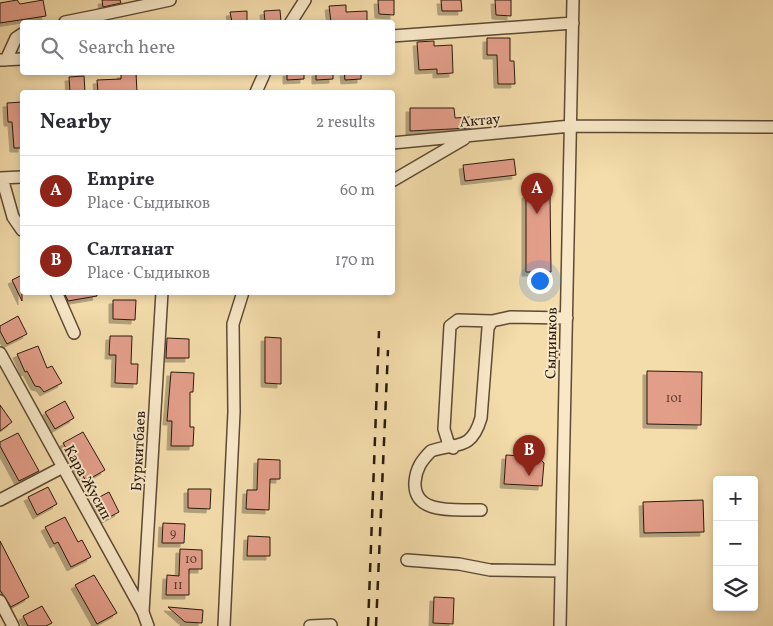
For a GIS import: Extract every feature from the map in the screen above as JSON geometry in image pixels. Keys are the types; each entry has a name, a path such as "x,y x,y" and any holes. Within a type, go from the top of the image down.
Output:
{"street":[{"path":"96,20 170,0"},
{"path":"292,20 305,0"},
{"name":"Сыдиыков","path":"560,626 573,0"},
{"path":"395,36 573,23"},
{"path":"3,60 16,38 20,35"},
{"path":"3,60 20,59"},
{"path":"257,90 264,75"},
{"name":"Актау","path":"395,143 571,126 773,127"},
{"path":"395,179 468,136"},
{"path":"20,176 1,178 14,217 20,227"},
{"path":"57,295 74,332"},
{"name":"Буркитбаев","path":"143,612 162,295"},
{"path":"224,626 234,412 233,324 241,295"},
{"path":"453,448 448,442 444,429 450,326 458,320 492,321 510,317 567,318"},
{"path":"481,510 434,507 424,504 418,498 415,486 416,471 423,458 431,451 439,448 453,448 473,437 479,428 482,418 488,328 492,321"},
{"name":"Кара Жусип","path":"0,353 143,612 148,626"},
{"path":"0,500 63,467"},
{"path":"407,560 459,564 490,570 561,571"},
{"path":"0,601 14,626"},
{"path":"310,626 331,625"}],"building":[{"path":"17,0 20,4 43,0 46,16 0,23 0,3"},
{"path":"102,0 120,0 121,3 103,7"},
{"path":"378,0 394,0 394,15 379,14"},
{"path":"441,0 461,0 462,11 442,11"},
{"path":"495,0 511,0 511,16 496,15"},
{"path":"346,5 346,12 367,11 367,20 331,20 329,6"},
{"path":"280,10 281,20 265,20 264,11"},
{"path":"247,11 247,20 232,20 230,12"},
{"path":"487,38 510,38 510,61 514,61 515,84 498,84 497,55 487,55"},
{"path":"434,41 434,46 452,45 453,73 437,74 437,69 419,70 417,42"},
{"path":"121,75 136,75 137,90 98,90 97,80 121,79"},
{"path":"287,75 304,75 304,79 287,80"},
{"path":"316,75 333,75 333,79 316,80"},
{"path":"344,75 361,75 361,79 345,80"},
{"path":"84,76 85,90 70,90 69,77"},
{"path":"20,102 20,148 14,148 12,122 8,122 7,103"},
{"path":"410,108 454,108 455,118 470,117 471,128 410,131"},
{"path":"514,159 516,175 465,181 463,165"},
{"path":"526,194 550,194 551,272 526,272"},
{"path":"20,276 20,295 22,295 22,301 12,280"},
{"path":"65,295 97,296 68,301"},
{"path":"113,300 136,300 135,320 113,319"},
{"path":"18,316 27,334 7,344 0,331 0,326"},
{"path":"110,336 132,336 131,364 138,364 137,384 115,383 116,355 109,355"},
{"path":"265,337 281,338 281,384 265,383"},
{"path":"167,338 189,339 189,358 166,358"},
{"path":"38,346 47,368 52,366 62,383 44,392 40,387 35,386 27,371 25,372 17,354"},
{"path":"647,371 702,372 701,425 647,424"},
{"path":"171,372 194,373 193,392 190,392 190,427 194,427 193,446 171,446 172,421 167,421"},
{"path":"65,401 74,418 55,429 45,412"},
{"path":"0,405 12,422 0,431"},
{"path":"83,432 105,470 86,481 63,443"},
{"path":"18,433 39,471 19,481 0,446 0,442"},
{"path":"506,455 538,457 544,463 542,486 504,484"},
{"path":"258,459 280,460 280,479 270,479 269,510 246,509 247,490 257,490"},
{"path":"48,487 57,504 37,515 28,497"},
{"path":"188,489 211,489 210,509 188,508"},
{"path":"109,492 119,512 102,521 92,501"},
{"path":"703,500 704,532 644,533 643,502"},
{"path":"65,517 78,542 82,540 91,557 71,567 58,542 54,544 45,527"},
{"path":"163,523 185,524 184,543 162,543"},
{"path":"248,536 270,537 270,556 247,556"},
{"path":"0,541 29,597 11,607 0,590"},
{"path":"180,549 202,550 202,569 189,569 189,595 166,595 167,575 179,576"},
{"path":"94,575 117,613 97,624 75,585"},
{"path":"434,597 454,598 453,624 433,623"},
{"path":"42,606 52,623 46,626 28,626 23,616"},
{"path":"168,607 203,610 202,623 185,622"}],"railway":[{"path":"368,626 379,331"},
{"path":"376,626 388,350"}],"place":[{"name":"Empire","path":"537,214"},
{"name":"Салтанат","path":"529,476"}]}
